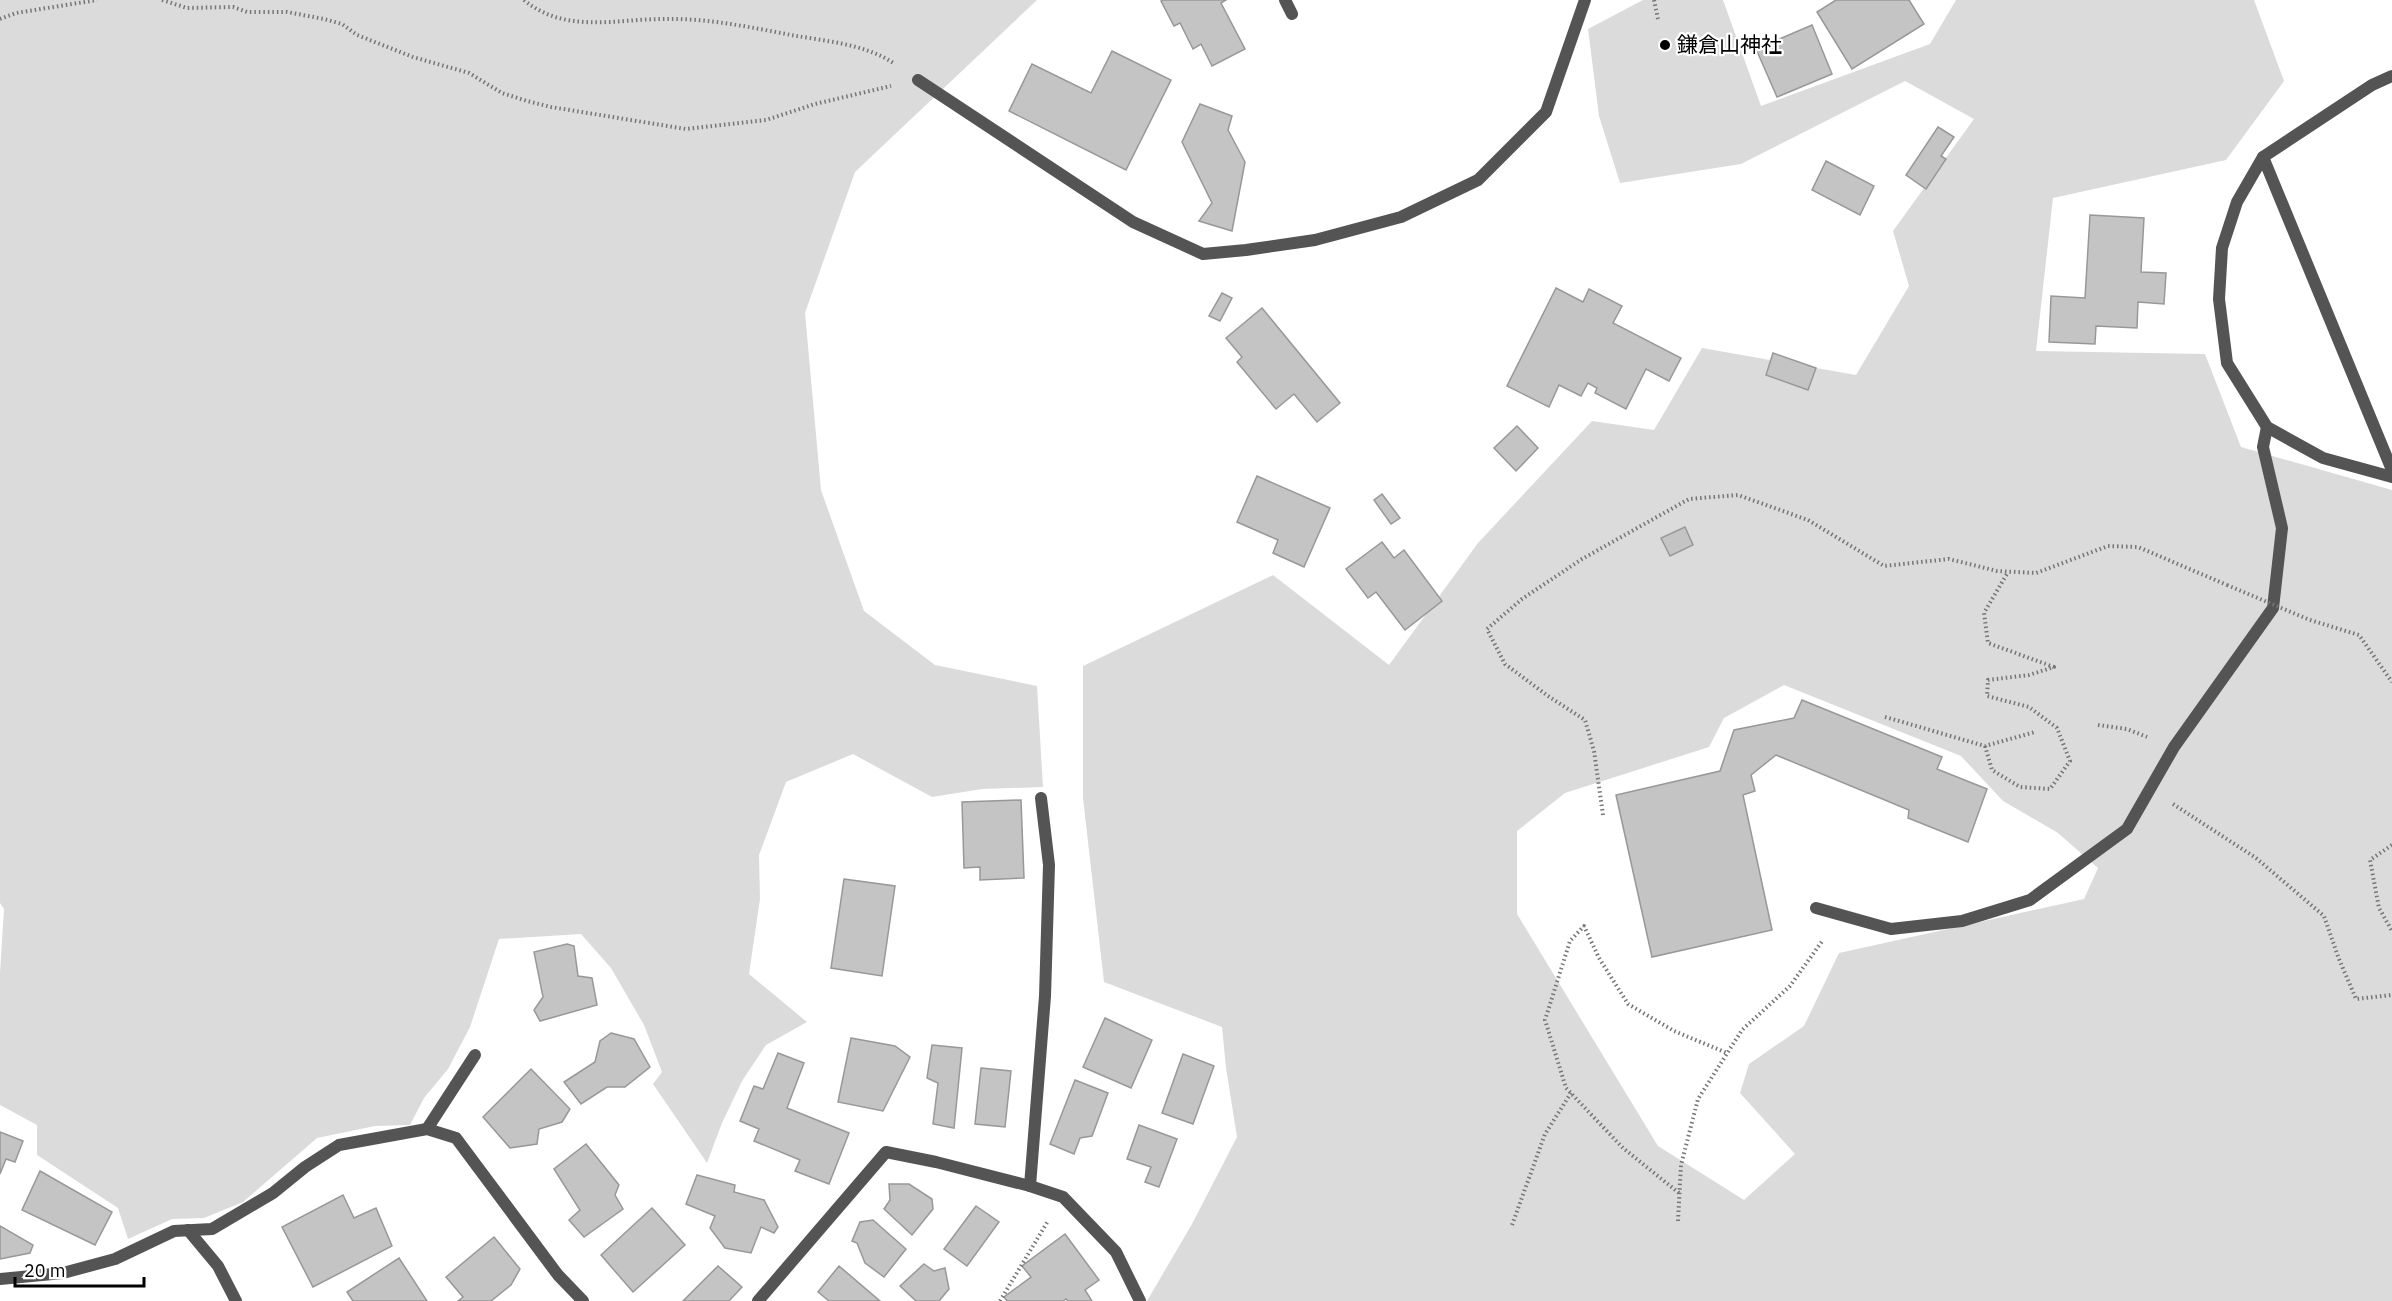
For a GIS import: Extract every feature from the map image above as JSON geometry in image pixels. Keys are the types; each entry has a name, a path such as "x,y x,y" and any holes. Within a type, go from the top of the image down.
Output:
{"street":[{"path":"1286,0 1292,14"},
{"path":"918,80 1133,222 1203,254 1246,250 1315,240 1401,217 1478,180 1546,112 1585,0"},
{"path":"2392,76 2372,85 2263,157 2237,202 2222,248 2219,299 2227,363 2267,427 2323,458 2392,477"},
{"path":"2263,157 2392,470"},
{"path":"1816,908 1891,929 1962,921 2030,900 2127,829 2174,747 2273,608 2282,528 2263,447 2267,427"},
{"path":"1030,1186 1045,996 1049,866 1041,798"},
{"path":"427,1129 475,1056"},
{"path":"0,1279 63,1274 115,1259 174,1232 212,1229 273,1193 305,1167 339,1145 427,1129 456,1138 558,1275 583,1301"},
{"path":"758,1301 886,1152 936,1162 1030,1186 1063,1197 1116,1252 1140,1301"},
{"path":"188,1230 218,1266 236,1301"}],"path":[{"path":"0,19 16,13 95,0"},
{"path":"162,0 188,8 233,7 248,12 287,12 324,19 342,24 357,35 413,57 469,73 502,93 551,107 686,129 766,120 815,104 918,80"},
{"path":"524,0 547,15 575,23 665,19 752,28 819,40 883,55 918,80"},
{"path":"1654,0 1658,19"},
{"path":"1603,816 1594,751 1585,720 1505,664 1487,629 1522,599 1582,559 1689,499 1738,495 1808,520 1884,566 1949,560 2008,572 2036,573 2108,546 2138,547 2310,620 2359,635 2392,682"},
{"path":"1985,746 1992,770 2020,787 2050,789 2070,761 2057,728 2029,707 1987,696 1988,680 2029,675 2054,667 1988,643 1984,613 2008,572"},
{"path":"1885,717 1985,746 2035,732"},
{"path":"2098,724 2127,729 2174,747"},
{"path":"2150,789 2256,858 2324,916 2356,999 2392,995"},
{"path":"2392,845 2370,860 2379,908 2392,931"},
{"path":"1678,1221 1681,1166 1698,1099 1742,1030 1790,987 1841,915"},
{"path":"1679,1193 1623,1148 1566,1088 1545,1020 1570,941 1584,926 1599,958 1628,1004 1674,1031 1727,1053"},
{"path":"1512,1225 1545,1134 1570,1093"},
{"path":"1000,1301 1063,1197"}],"shaded area":[{"path":"0,0 1037,0 855,172 805,313 821,490 864,611 935,665 1037,686 1043,787 982,789 932,797 853,754 786,782 759,855 760,899 749,974 807,1022 766,1045 742,1081 722,1123 707,1163 653,1084 662,1072 644,1025 611,968 581,934 499,939 470,1027 448,1069 424,1098 410,1125 375,1126 317,1138 243,1202 204,1218 172,1219 128,1239 118,1208 37,1155 37,1125 0,1105 0,973 4,909 0,903"},
{"path":"1643,0 1723,0 1761,106 1930,44 1956,0 2254,0 2284,81 2226,160 2053,198 2036,351 2205,354 2241,447 2392,490 2392,1301 1147,1301 1192,1224 1237,1137 1222,1027 1104,982 1083,798 1083,666 1273,575 1389,665 1478,543 1592,421 1654,430 1702,348 1856,375 1909,286 1893,231 1974,119 1905,81 1741,164 1620,183 1599,116 1588,29","holes":["1784,685 1961,756 2003,801 2058,833 2098,868 2084,899 1839,953 1804,1026 1749,1064 1740,1093 1795,1154 1744,1200 1658,1146 1517,914 1517,831 1565,793 1709,747 1724,718"]}],"building":[{"path":"1226,0 1221,3 1245,49 1212,66 1201,44 1193,49 1180,23 1174,26 1161,1"},
{"path":"1836,0 1909,0 1924,24 1852,69 1817,12"},
{"path":"1812,25 1832,74 1777,97 1756,49"},
{"path":"1112,51 1171,80 1126,170 1009,111 1032,64 1091,93"},
{"path":"1200,104 1232,116 1228,130 1245,162 1232,231 1199,221 1212,203 1182,142"},
{"path":"1938,127 1954,137 1941,156 1946,159 1926,189 1906,175"},
{"path":"1826,161 1874,186 1860,215 1812,190"},
{"path":"2090,215 2144,218 2141,272 2166,273 2164,304 2138,302 2137,328 2096,326 2095,344 2049,342 2051,296 2085,298"},
{"path":"1556,288 1583,302 1589,289 1622,306 1613,323 1681,358 1669,381 1646,369 1626,409 1595,393 1597,388 1588,383 1581,396 1559,385 1549,407 1507,386"},
{"path":"1222,293 1232,298 1220,321 1209,316"},
{"path":"1262,308 1340,403 1317,422 1294,394 1276,409 1237,362 1242,357 1226,338"},
{"path":"1773,353 1816,368 1808,390 1766,375"},
{"path":"1517,426 1538,448 1516,471 1494,448"},
{"path":"1257,476 1330,508 1304,567 1273,553 1278,540 1237,522"},
{"path":"1382,494 1400,518 1391,524 1374,500"},
{"path":"1685,527 1693,545 1670,556 1661,538"},
{"path":"1382,542 1394,558 1404,550 1442,601 1405,630 1376,592 1368,598 1346,569"},
{"path":"1802,700 1942,757 1937,769 1987,789 1968,842 1908,818 1909,810 1776,755 1751,775 1755,791 1743,795 1772,930 1652,957 1616,795 1720,771 1734,730 1794,718"},
{"path":"1021,800 1024,878 980,880 980,867 964,868 962,802"},
{"path":"844,879 895,886 882,976 831,968"},
{"path":"567,944 574,946 578,976 592,978 597,1005 540,1021 534,1010 543,997 534,952"},
{"path":"1105,1018 1152,1040 1131,1088 1083,1067"},
{"path":"611,1033 634,1039 650,1067 625,1087 607,1087 581,1104 564,1082 595,1062 600,1041"},
{"path":"851,1038 895,1046 910,1057 883,1111 838,1102"},
{"path":"932,1045 962,1048 954,1128 933,1124 938,1083 927,1078"},
{"path":"778,1053 804,1063 787,1108 849,1133 829,1184 795,1171 800,1160 754,1141 759,1129 740,1121 754,1086 763,1089"},
{"path":"1183,1054 1214,1066 1193,1124 1162,1113"},
{"path":"981,1068 1011,1071 1005,1127 975,1124"},
{"path":"531,1069 570,1109 562,1122 539,1129 537,1144 510,1148 483,1117"},
{"path":"1075,1080 1108,1093 1092,1136 1080,1138 1074,1154 1050,1144"},
{"path":"1139,1125 1177,1139 1159,1187 1145,1182 1151,1167 1127,1159"},
{"path":"0,1132 23,1141 15,1162 6,1159 0,1174"},
{"path":"586,1144 619,1185 615,1195 623,1209 584,1237 569,1220 580,1210 554,1169"},
{"path":"40,1171 112,1212 95,1245 22,1210"},
{"path":"697,1175 735,1185 734,1192 764,1200 778,1227 774,1233 761,1227 751,1253 725,1248 710,1228 715,1216 686,1204"},
{"path":"889,1184 909,1184 932,1199 933,1209 912,1235 884,1209 890,1200"},
{"path":"343,1195 354,1218 376,1208 392,1246 313,1287 282,1227"},
{"path":"976,1206 999,1222 967,1266 944,1249"},
{"path":"652,1208 685,1245 633,1292 601,1255"},
{"path":"873,1220 906,1249 884,1277 865,1263 857,1243 852,1241 860,1222"},
{"path":"0,1226 33,1245 30,1253 0,1259"},
{"path":"1065,1234 1099,1280 1085,1290 1092,1301 1068,1301 1066,1299 1063,1301 1007,1301 1004,1297 1031,1277 1022,1266"},
{"path":"494,1237 520,1269 511,1285 491,1301 458,1301 463,1297 446,1277"},
{"path":"399,1258 427,1301 353,1301 347,1292"},
{"path":"924,1264 934,1271 945,1268 949,1289 939,1301 916,1301 900,1286"},
{"path":"718,1266 742,1287 729,1301 683,1301"},
{"path":"839,1266 880,1301 829,1301 818,1292"}],"place":[{"name":"鎌倉山神社","path":"1665,45"}]}
